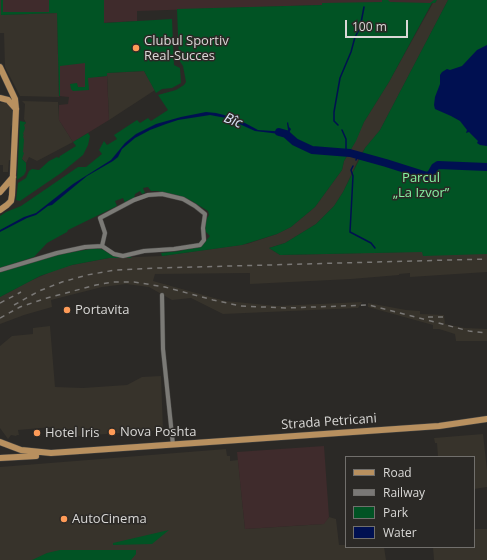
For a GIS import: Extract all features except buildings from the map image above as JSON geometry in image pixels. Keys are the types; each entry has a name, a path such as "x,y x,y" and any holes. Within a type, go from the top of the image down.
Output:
{"main road":[{"path":"0,67 15,99 16,109 12,195 11,201 0,210"},
{"path":"0,98 8,100 16,109"},
{"path":"0,192 13,176"},
{"path":"0,192 13,184"},
{"name":"Strada Petricani","path":"0,442 29,452 51,453 432,426 487,419"},
{"name":"Strada Petricani","path":"0,458 36,456 51,453"}],"street":[{"path":"0,270 57,253 85,247 102,246 114,254 123,256 144,251 174,249 200,245 204,240 203,228 205,214 183,199 162,194 148,194 100,218 105,233 102,246"},
{"path":"162,295 163,349 173,445"}],"shaded area":[{"path":"0,0 1,15 57,13 59,97 20,96 5,67 4,33 0,33"},
{"path":"1,0 437,0 435,3 383,3 137,11 137,21 99,23 97,77 107,76 109,120 73,142 59,120 59,105 68,104 69,97 59,96 57,13 1,15"},
{"path":"437,0 448,0 380,130 361,154 350,152 364,122 389,82 433,3"},
{"path":"144,71 155,90 109,120 107,73"},
{"path":"22,101 58,102 59,120 73,142 37,161 29,157 26,163 22,159 23,125 26,123 24,119 25,104"},
{"path":"0,103 8,103 12,107 13,124 11,126 10,133 11,161 9,160 8,172 3,172 3,165 0,165"},
{"path":"348,155 359,158 343,192 334,206 316,224 285,243 269,248 280,255 487,250 487,272 410,277 410,273 351,279 250,284 250,273 155,274 153,281 225,301 277,306 362,302 358,308 223,314 191,298 172,300 149,287 126,284 102,287 51,300 52,307 0,324 0,297 57,269 109,258 162,256 247,244 277,234 291,227 315,207 342,170 344,161"},
{"path":"368,303 420,311 420,314 444,315 445,324 465,328 487,329 487,341 456,341 455,334 439,329 433,329 433,325 368,307"},
{"path":"50,326 55,387 83,388 127,385 142,377 161,376 163,430 50,438 52,427 18,430 19,435 11,435 8,439 0,428 0,346 12,336 33,334 33,328"},
{"path":"483,434 487,470 487,487 475,489 475,456 438,456 437,443 435,443 434,438"},
{"path":"324,446 329,517 324,524 245,529 237,452"},
{"path":"226,449 227,456 230,456 230,461 238,460 245,529 323,524 329,517 336,519 339,545 345,545 345,548 384,548 386,560 0,560 0,467"},
{"path":"475,529 487,529 487,560 434,560 433,548 475,548"}],"green space":[{"path":"1,0 3,0 3,12 49,12 49,0 104,0 104,23 172,19 174,65 180,68 181,83 172,88 162,89 156,93 144,71 107,73 107,76 88,78 89,90 73,91 70,84 77,83 78,87 85,87 85,63 60,66 59,96 57,13 1,15"},
{"path":"382,0 388,0 390,2 430,3 437,0 435,3 432,3 389,82 364,122 356,141 344,161 342,170 315,207 291,227 277,234 242,245 162,256 161,253 197,248 203,244 210,236 205,231 204,223 209,215 208,211 190,200 172,194 160,193 159,191 151,191 148,187 143,188 145,193 142,194 140,191 135,194 134,198 125,203 123,198 115,201 117,206 68,230 47,243 34,257 0,268 0,216 21,206 78,167 86,167 102,154 99,150 104,141 107,145 117,139 114,135 137,120 140,123 148,118 151,121 168,110 158,95 176,90 186,82 183,66 179,60 177,9 322,5 322,3 382,2"},
{"name":"Parcul „La Izvor”","path":"448,0 487,0 487,254 423,256 422,252 280,255 269,248 285,243 316,224 334,206 343,192 365,148 380,130"},
{"path":"20,121 26,123 24,125 25,128 23,134 24,153 22,159 26,163 26,171 24,175 17,180"},
{"path":"88,133 90,136 88,145 83,155 61,173 20,201 16,200 18,183 26,178 29,171 32,169 39,170 49,161 57,157 59,158 76,146 73,142"},
{"path":"97,248 104,250 113,256 129,256 132,258 109,258 72,265 40,276 0,297 0,272 60,254"},
{"path":"169,530 152,544 113,545 113,543"},
{"path":"60,550 136,550 136,554 131,560 32,560 47,553"}],"water":[{"path":"487,45 487,146 477,143 478,141 469,132 466,133 467,130 460,121 435,109 434,105 435,97 440,84 440,75 442,72 447,69 450,70 462,66 477,50"},
{"path":"206,112 224,115 258,130 287,132 288,122 291,129 288,135 255,131 226,118 210,115 178,120 166,124 135,138 122,149 118,157 87,176 52,205 48,206 36,215 0,232 0,230 24,217 36,213 73,184 111,160 125,143 136,134 156,124"}],"waterway":[{"path":"338,125 334,121 334,112 340,78 351,52 355,37 360,28 364,7"},
{"path":"342,130 346,139 346,153"},
{"name":"Bîc","path":"279,132 286,134 295,142 312,150 350,153 427,176 431,174 438,165 487,167"},
{"name":"Bîc","path":"356,160 358,155"},
{"path":"353,166 351,170 353,176 350,232 371,243 375,248"}],"railway":[{"path":"14,305 39,291 62,282 87,275 115,270 487,259"},
{"path":"0,318 20,307 47,298 96,285 113,282 134,282 165,287 241,306 286,308 369,305 469,331 487,333"},
{"path":"0,303 21,292"},
{"path":"428,317 446,317"}],"place":[{"name":"Clubul Sportiv Real-Succes","path":"136,48"},
{"name":"Portavita","path":"67,310"},
{"name":"Nova Poshta","path":"112,432"},
{"name":"Hotel Iris","path":"37,433"},
{"name":"AutoCinema","path":"64,519"}]}
